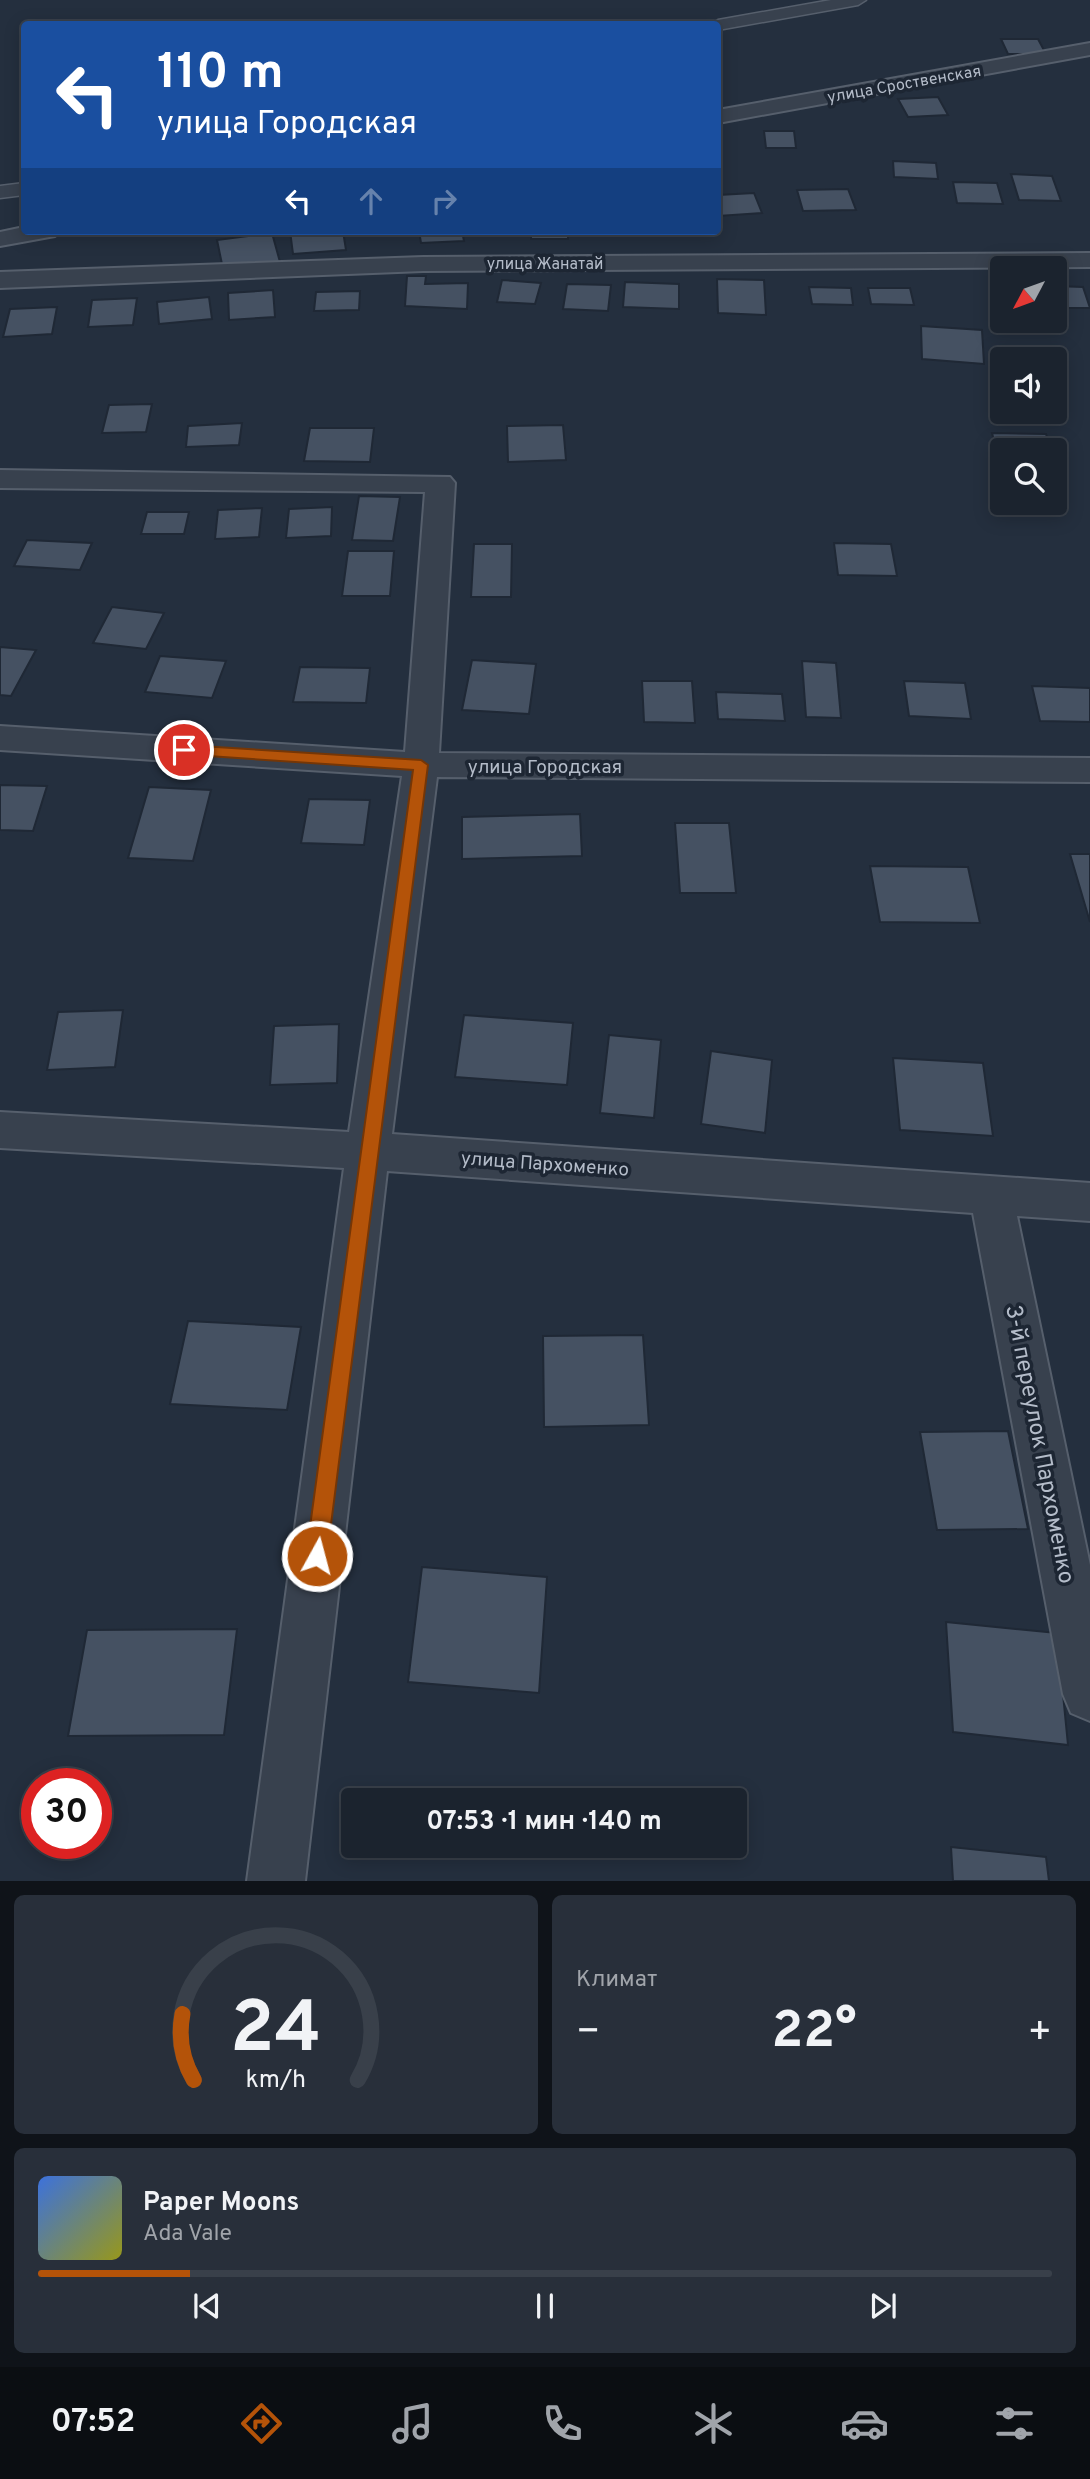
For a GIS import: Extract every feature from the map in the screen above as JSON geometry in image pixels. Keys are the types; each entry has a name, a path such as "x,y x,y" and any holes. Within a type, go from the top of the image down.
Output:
{"street":[{"name":"улица Сроственская","path":"721,116 1090,49"},
{"path":"0,239 23,235"},
{"name":"улица Жанатай","path":"0,280 423,264 1090,260"},
{"path":"0,479 440,483 421,765 368,1151 276,1881"},
{"name":"улица Городская","path":"0,738 421,765 1090,770"},
{"name":"улица Пархоменко","path":"0,1130 368,1151 1090,1202"},
{"name":"3-й переулок Пархоменко","path":"991,1194 1090,1694"}],"lane":[{"path":"721,24 858,0"},
{"path":"0,192 21,189"}],"building":[{"path":"1001,39 1038,39 1046,54 1008,54"},
{"path":"938,97 948,115 908,117 898,99"},
{"path":"764,131 794,131 796,148 766,148"},
{"path":"893,161 936,163 938,179 894,177"},
{"path":"1011,174 1052,176 1061,201 1019,200"},
{"path":"953,182 997,183 1003,204 957,203"},
{"path":"848,189 856,210 803,211 797,190"},
{"path":"754,193 762,213 721,216 721,195"},
{"path":"273,235 280,262 223,269 217,240"},
{"path":"291,235 344,235 346,250 293,254"},
{"path":"420,235 463,235 464,241 421,243"},
{"path":"531,235 568,235 568,239 531,239"},
{"path":"407,276 426,276 425,284 468,283 467,309 405,306"},
{"path":"717,279 764,280 766,315 718,313"},
{"path":"502,280 541,283 535,304 497,302"},
{"path":"625,282 679,284 679,309 623,307"},
{"path":"567,284 611,285 608,311 563,309"},
{"path":"1068,286 1083,287 1090,308 1068,308"},
{"path":"809,287 851,288 853,305 812,304"},
{"path":"868,288 910,288 914,305 871,304"},
{"path":"273,290 275,317 229,320 228,293"},
{"path":"360,291 359,310 314,311 316,292"},
{"path":"209,297 212,319 159,324 157,302"},
{"path":"137,298 133,325 88,327 92,300"},
{"path":"57,307 52,334 3,337 10,309"},
{"path":"921,326 982,330 984,364 922,359"},
{"path":"152,404 146,432 102,433 109,405"},
{"path":"242,423 239,445 186,447 188,426"},
{"path":"563,425 566,460 508,462 507,426"},
{"path":"310,428 374,428 370,462 304,461"},
{"path":"992,433 1046,434 1047,438 993,438"},
{"path":"359,496 400,497 393,541 352,540"},
{"path":"332,507 331,536 286,538 289,509"},
{"path":"262,508 259,537 215,539 218,510"},
{"path":"147,512 189,512 184,534 141,534"},
{"path":"27,540 92,543 80,570 14,566"},
{"path":"834,543 891,544 897,576 838,575"},
{"path":"474,544 512,544 511,597 471,597"},
{"path":"348,551 394,551 390,596 342,596"},
{"path":"112,607 164,613 146,649 93,643"},
{"path":"0,647 36,650 11,696 0,695"},
{"path":"160,656 226,661 212,698 145,692"},
{"path":"472,660 536,664 529,714 462,710"},
{"path":"802,661 836,663 841,718 806,717"},
{"path":"300,667 370,668 366,703 293,702"},
{"path":"642,681 692,681 695,723 644,722"},
{"path":"904,681 965,683 971,719 909,716"},
{"path":"1032,686 1090,688 1090,722 1040,721"},
{"path":"716,692 782,694 785,721 718,719"},
{"path":"0,785 47,786 33,831 0,830"},
{"path":"149,787 211,790 193,861 128,858"},
{"path":"309,799 370,800 364,845 301,843"},
{"path":"580,814 582,856 462,859 462,817"},
{"path":"675,823 729,823 736,893 680,893"},
{"path":"1070,854 1090,854 1090,922"},
{"path":"870,866 968,867 980,923 880,922"},
{"path":"123,1010 115,1067 47,1070 58,1012"},
{"path":"464,1015 573,1023 567,1085 455,1077"},
{"path":"339,1024 337,1083 270,1085 274,1026"},
{"path":"609,1035 661,1040 654,1118 600,1113"},
{"path":"711,1051 772,1060 765,1133 701,1124"},
{"path":"893,1058 983,1063 993,1136 900,1130"},
{"path":"188,1321 301,1327 287,1410 170,1404"},
{"path":"643,1335 649,1425 544,1427 543,1336"},
{"path":"1008,1431 1028,1529 937,1530 920,1432"},
{"path":"422,1567 547,1577 539,1693 408,1682"},
{"path":"946,1622 1057,1633 1068,1745 953,1732"},
{"path":"237,1629 224,1735 68,1736 87,1630"},
{"path":"951,1847 1046,1857 1049,1881 953,1881"}],"route":[{"path":"184,750 421,765 368,1151 317,1556"}]}
